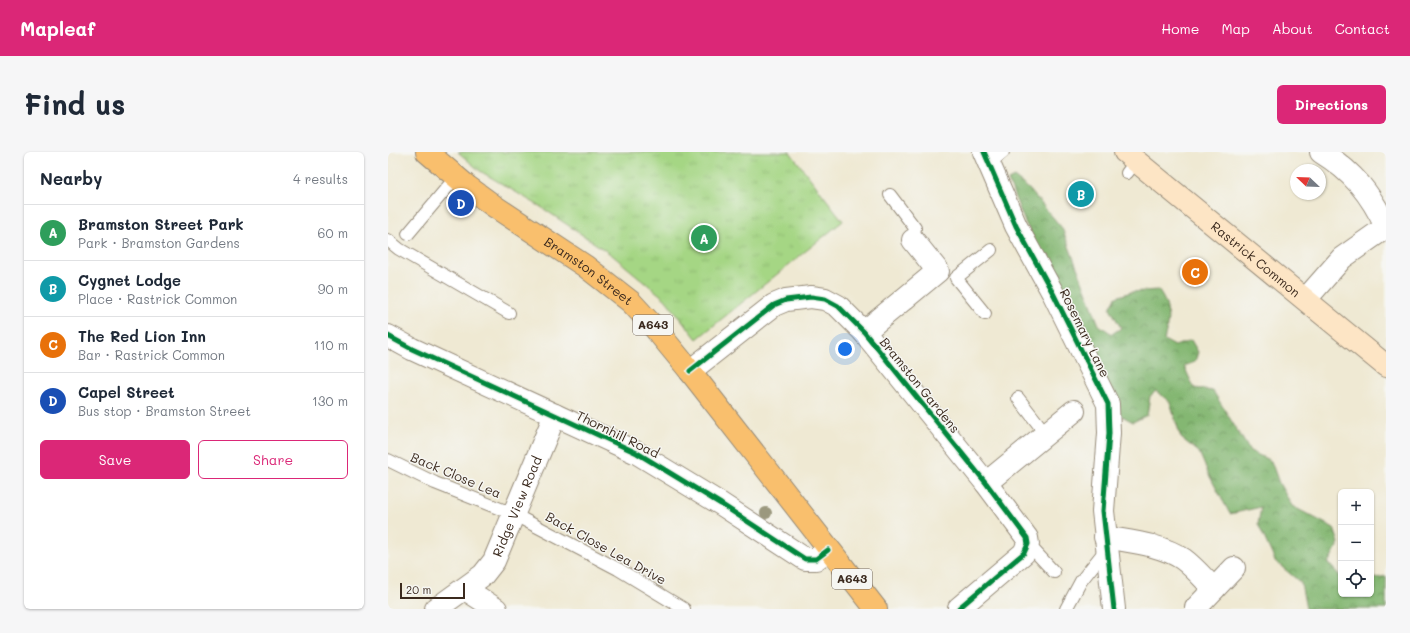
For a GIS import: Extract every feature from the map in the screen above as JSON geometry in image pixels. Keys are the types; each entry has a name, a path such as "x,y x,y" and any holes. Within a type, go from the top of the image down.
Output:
{"main road":[{"name":"Bramston Street","path":"427,152 456,177 494,206 614,288 653,326 690,371 828,550"},
{"name":"A643","path":"828,550 876,609"}],"street":[{"path":"1306,299 1342,258 1386,227 1376,205 1362,186 1343,168 1321,152"},
{"name":"Rosemary Lane","path":"992,156 1016,226 1054,295 1108,404 1109,433 1103,511 1114,609"},
{"name":"Rastrick Common","path":"1129,162 1306,299 1386,366"},
{"path":"913,240 947,275"},
{"name":"Bramston Gardens","path":"864,332 947,275"},
{"name":"Bramston Gardens","path":"690,371 774,305 786,300 811,297 825,299 838,306 864,332 986,483 1027,538 1028,544"},
{"name":"Thornhill Road","path":"388,336 412,349 637,453 672,473 799,556 812,560 816,559 828,550"},
{"path":"986,483 1074,411"},
{"name":"Ridge View Road","path":"436,609 483,575 494,561 555,415"},
{"path":"1106,543 1143,544 1167,551 1183,559 1214,589"},
{"path":"959,608 1024,553 1028,544"},
{"path":"1196,608 1234,568"},
{"path":"465,589 496,609"}],"lane":[{"path":"408,234 456,177"},
{"path":"890,195 915,228 913,240"},
{"path":"388,240 399,249 509,313"},
{"path":"985,314 947,275 991,250"},
{"path":"1018,398 1046,434"},
{"name":"Back Close Lea","path":"388,460 435,483 513,514"},
{"name":"Back Close Lea Drive","path":"513,514 618,569 684,609"},
{"path":"1066,609 1081,581 1106,543"},
{"path":"1028,544 1054,572"}],"green space":[{"path":"458,152 790,152 843,221 697,339 665,299 612,255 541,207 480,171"},
{"path":"1014,177 1029,189 1062,228 1099,325 1112,334 1121,328 1110,308 1116,297 1131,292 1158,290 1165,302 1168,314 1164,340 1175,346 1191,340 1198,352 1195,362 1184,366 1194,388 1213,391 1250,451 1271,461 1279,483 1292,506 1334,528 1338,545 1328,563 1338,574 1338,597 1374,597 1374,578 1386,576 1386,609 1306,609 1301,583 1275,561 1258,524 1261,507 1230,514 1208,473 1199,452 1181,438 1170,402 1156,391 1150,396 1147,415 1133,422 1120,415 1024,220 1008,180"}],"cycle path":[{"path":"984,152 1016,226 1054,295 1108,404 1109,433 1103,511 1114,609"},
{"path":"690,371 774,305 786,300 811,297 825,299 838,306 864,332 986,483 1027,538 1028,544 1024,553 959,608"},
{"path":"388,336 412,349 637,453 721,504 805,559 816,559 828,550"}],"place":[{"name":"Cygnet Lodge","path":"1081,194"},
{"name":"Capel Street","path":"461,203"},
{"name":"Bramston Street Park","path":"704,238"},
{"name":"The Red Lion Inn","path":"1195,272"}]}
